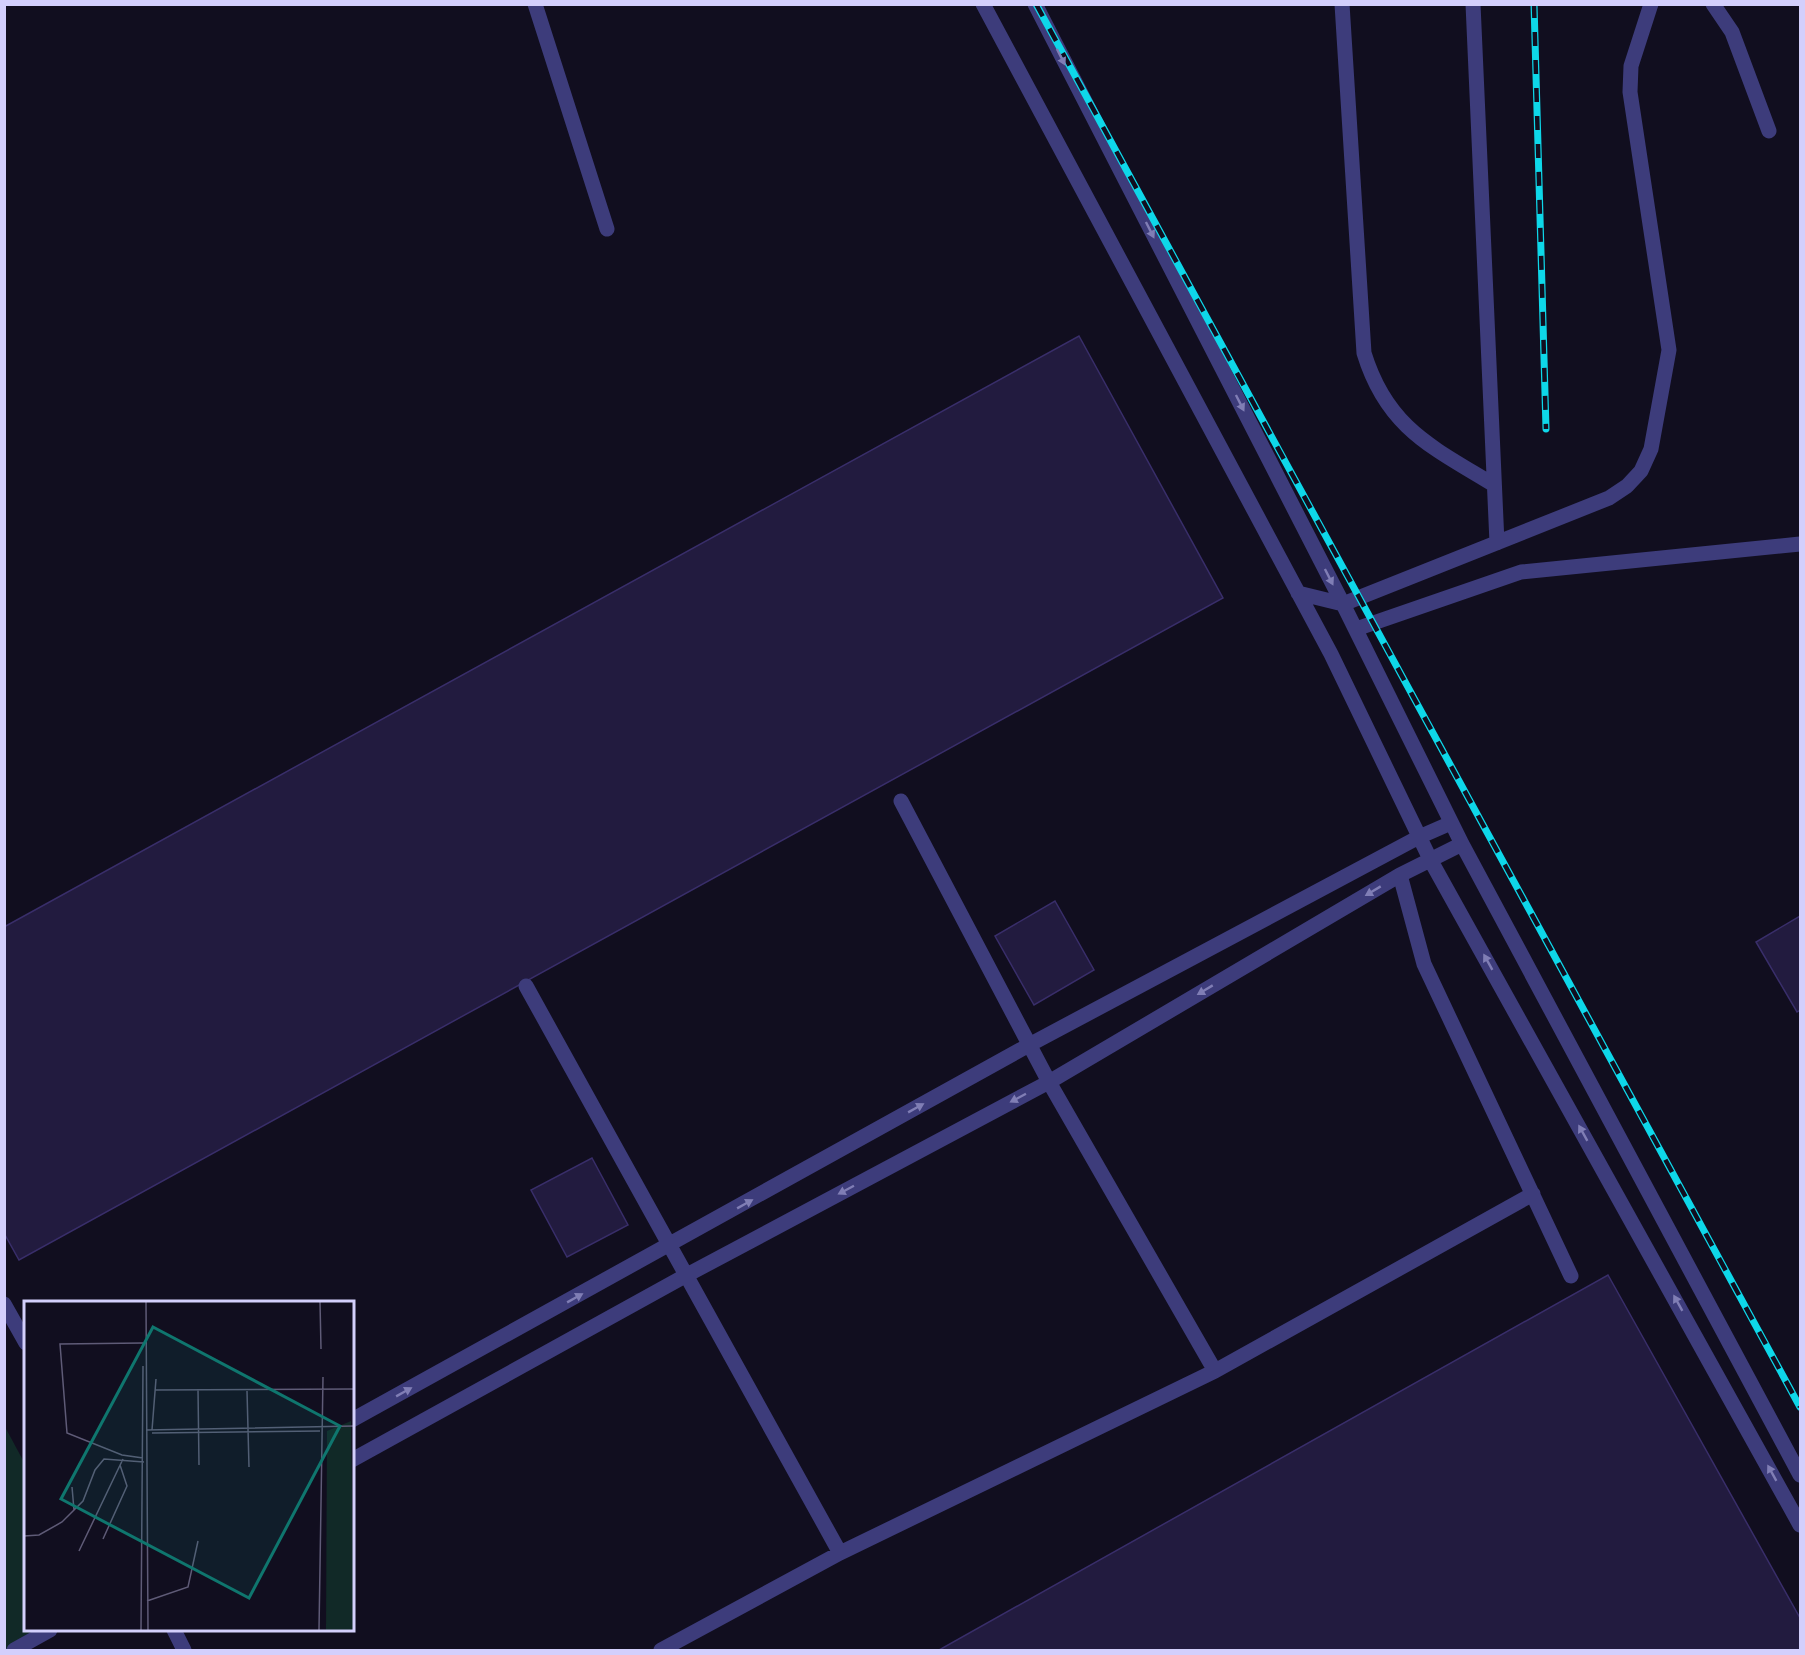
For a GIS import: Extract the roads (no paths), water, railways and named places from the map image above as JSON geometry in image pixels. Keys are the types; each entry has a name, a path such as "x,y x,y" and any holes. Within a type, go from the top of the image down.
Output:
{"lane":[{"path":"536,4 608,229"},
{"path":"983,4 1330,654 1431,861 1800,1525"},
{"path":"1035,4 1356,629 1451,823 1800,1476"},
{"path":"1342,4 1364,353 1373,381 1394,414 1422,441 1494,485"},
{"path":"1473,4 1497,543"},
{"path":"1298,593 1343,604 1609,498 1627,486 1641,471 1651,449 1669,350 1630,92 1631,66 1651,4"},
{"path":"1713,4 1732,32 1769,131"},
{"path":"1356,629 1521,572 1800,543"},
{"path":"901,801 1049,1082 1215,1371"},
{"path":"354,1419 669,1247 1029,1045 1419,837 1451,823"},
{"path":"354,1459 684,1276 1049,1082 1400,875 1462,844"},
{"path":"1400,875 1424,964 1571,1276"},
{"path":"526,986 684,1276 840,1552"},
{"path":"661,1650 840,1552 1215,1371 1533,1194"},
{"path":"4,1304 24,1339"},
{"path":"14,1650 47,1631"},
{"path":"175,1631 184,1650"}],"railway":[{"path":"1036,4 1800,1407"},
{"path":"1534,4 1546,429"}]}
